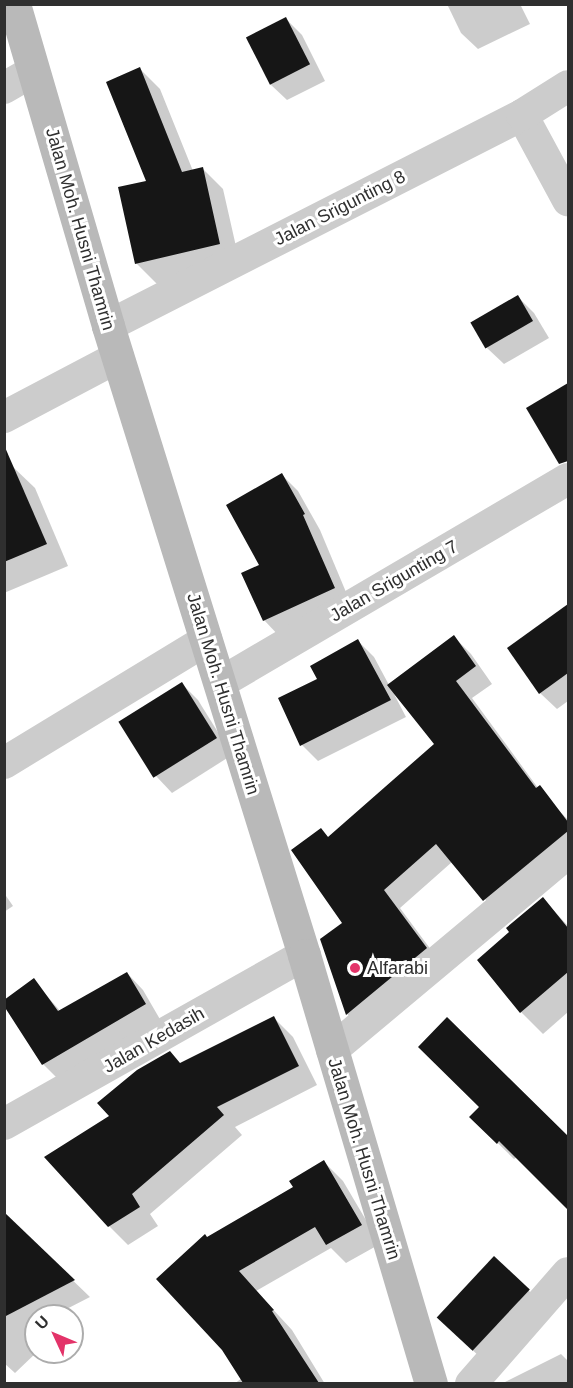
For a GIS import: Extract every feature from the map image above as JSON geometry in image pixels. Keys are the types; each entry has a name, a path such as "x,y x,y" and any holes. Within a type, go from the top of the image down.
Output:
{"street":[{"name":"Jalan Moh. Husni Thamrin","path":"14,4 108,326 304,955 431,1383"},
{"path":"4,88 34,71"},
{"name":"Jalan Srigunting 8","path":"108,326 522,115 568,86"},
{"path":"522,115 568,200"},
{"path":"4,417 118,357"},
{"name":"Jalan Srigunting 7","path":"220,683 568,479"},
{"path":"4,763 206,640"},
{"path":"332,1050 568,854"},
{"name":"Jalan Kedasih","path":"4,1124 304,955"},
{"path":"471,1383 568,1273"}],"building":[{"path":"286,17 310,64 270,85 246,37"},
{"path":"140,67 182,172 203,167 220,244 135,264 118,187 146,181 106,82"},
{"path":"518,295 533,321 485,348 470,322"},
{"path":"568,383 568,461 559,464 526,408"},
{"path":"4,445 47,544 4,562"},
{"path":"282,473 305,514 303,515 335,588 263,621 241,573 259,565 226,505"},
{"path":"568,604 568,673 539,694 507,648"},
{"path":"454,635 476,666 456,681 536,788 540,785 568,822 568,831 483,901 436,844 384,890 427,948 346,1015 320,939 342,923 291,850 321,828 328,837 434,744 387,685"},
{"path":"358,639 391,700 300,746 278,698 317,679 310,666"},
{"path":"182,682 217,738 153,778 118,722"},
{"path":"543,897 568,928 568,972 520,1013 477,960 509,932 506,928"},
{"path":"127,972 146,1004 42,1065 4,1006 4,1000 34,978 58,1011"},
{"path":"274,1016 299,1066 217,1107 224,1115 132,1194 140,1207 108,1227 44,1157 109,1116 97,1103 137,1070 170,1051 180,1063"},
{"path":"447,1017 568,1136 568,1210 499,1141 497,1144 469,1117 479,1107 418,1047"},
{"path":"324,1160 362,1225 326,1245 315,1227 239,1271 274,1310 272,1311 319,1383 243,1383 222,1350 156,1279 205,1234 207,1237 293,1187 289,1181"},
{"path":"4,1212 75,1280 29,1304 24,1304 24,1307 4,1317"},
{"path":"494,1256 530,1289 473,1351 437,1317"}],"place":[{"name":"Alfarabi","path":"355,968"}]}
